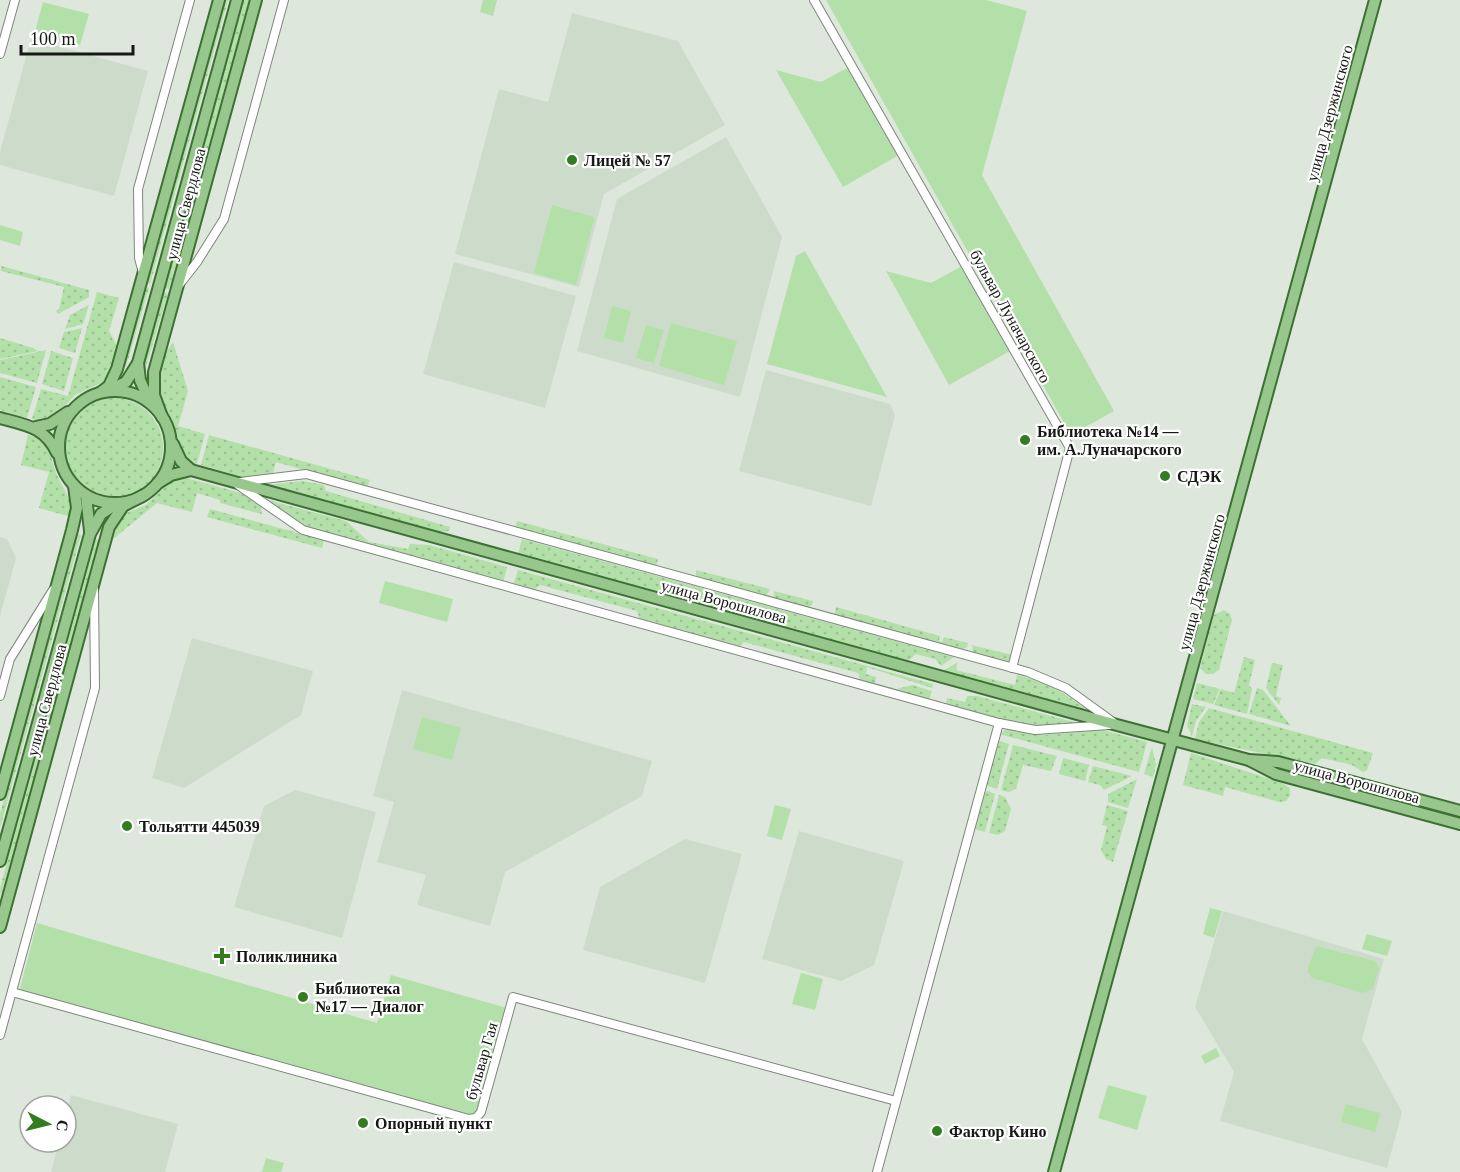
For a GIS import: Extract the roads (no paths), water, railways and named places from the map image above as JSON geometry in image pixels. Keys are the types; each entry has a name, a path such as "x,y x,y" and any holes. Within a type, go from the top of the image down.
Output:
{"main road":[{"name":"улица Свердлова","path":"105,391 117,369 219,0"},
{"name":"улица Свердлова","path":"105,391 126,382 138,363 237,0"},
{"name":"улица Свердлова","path":"162,417 153,384 256,0"},
{"name":"улица Дзержинского","path":"1054,1172 1375,0"},
{"path":"0,418 36,427 51,441 74,486 86,496 116,504 144,495 171,476 191,470 176,452 162,417 152,405 140,380 138,363"},
{"path":"36,427 58,420 84,400 105,391 138,396 152,405"},
{"path":"60,460 60,434 73,409"},
{"path":"158,483 168,465 170,436"},
{"name":"улица Ворошилова","path":"191,470 1117,725 1249,760 1278,762 1460,811"},
{"name":"улица Свердлова","path":"0,794 77,508 74,486"},
{"name":"улица Свердлова","path":"0,927 109,527 123,506 144,495"},
{"name":"улица Свердлова","path":"86,496 90,534"},
{"name":"улица Свердлова","path":"0,861 90,534 101,514 116,504"},
{"name":"улица Ворошилова","path":"1249,760 1260,767 1298,780 1460,824"}],"street":[{"path":"0,54 15,0"},
{"path":"143,275 138,258 138,189 190,0"},
{"path":"178,286 197,262 224,219 284,0"},
{"name":"бульвар Луначарского","path":"814,0 1070,448 1012,668"},
{"path":"234,482 306,474 1012,668 1047,678 1066,688 1117,725"},
{"path":"234,482 303,530 999,723 1035,730 1117,725"},
{"path":"0,1035 95,688 94,580"},
{"path":"0,696 10,659 59,581"},
{"path":"877,1172 999,723"},
{"name":"бульвар Гая","path":"12,992 469,1119 477,1118 481,1112 513,997 896,1101"}],"place":[{"name":"Лицей № 57","path":"572,160"},
{"name":"Библиотека №14 — им. А.Луначарского","path":"1025,440"},
{"name":"СДЭК","path":"1165,476"},
{"name":"Тольятти 445039","path":"127,826"},
{"name":"Поликлиника","path":"222,956"},
{"name":"Библиотека №17 — Диалог","path":"303,997"},
{"name":"Опорный пункт","path":"363,1123"},
{"name":"Фактор Кино","path":"937,1131"}]}
